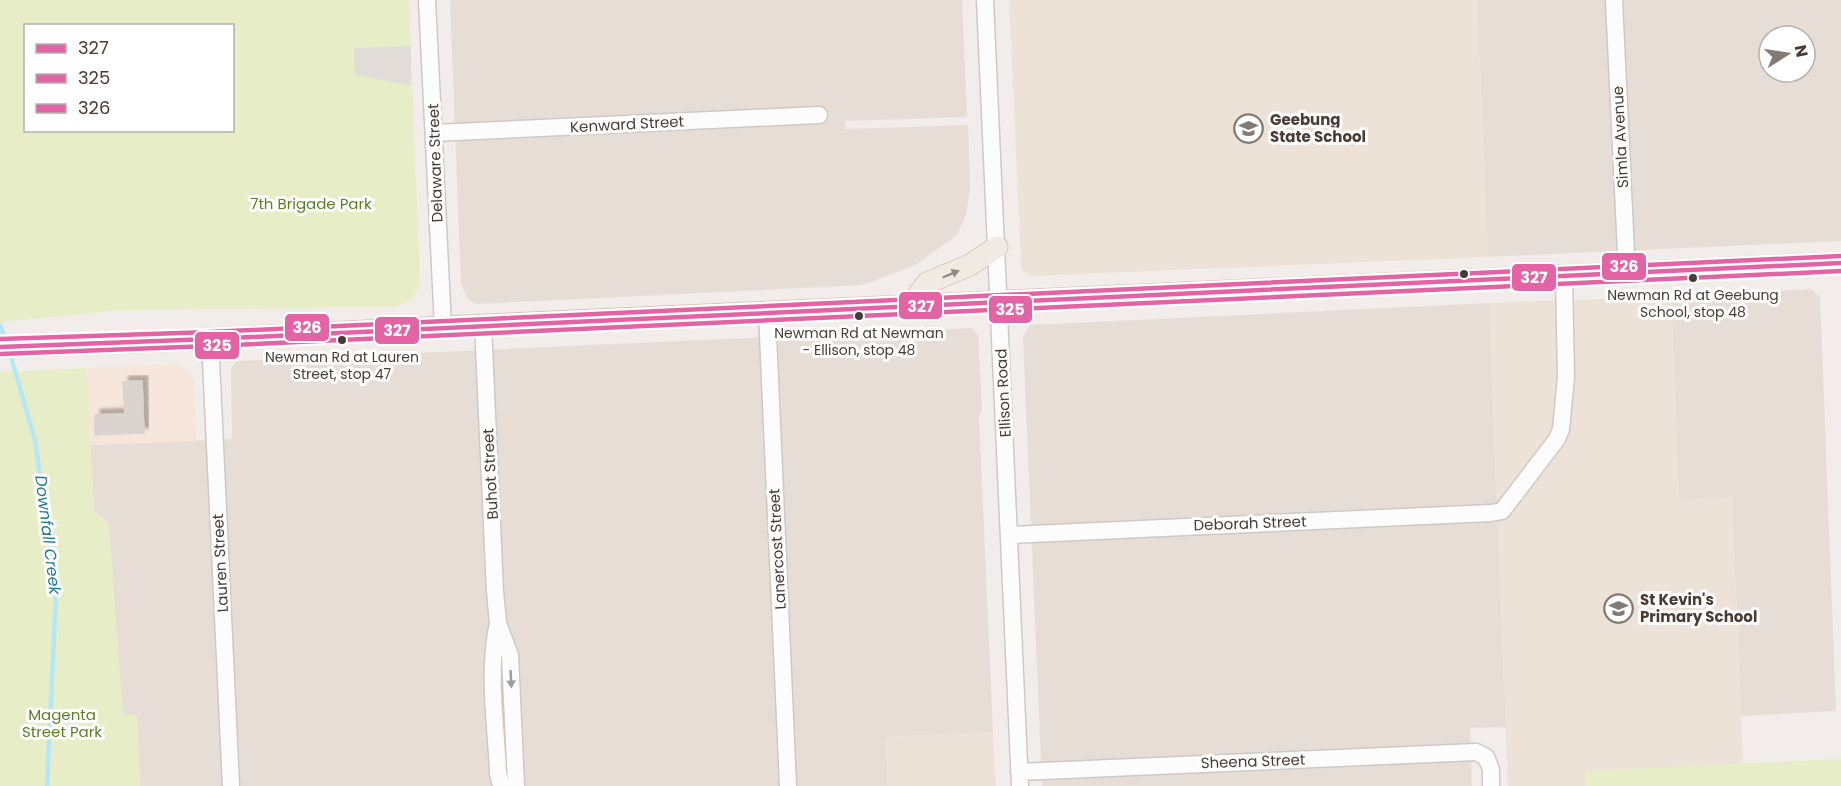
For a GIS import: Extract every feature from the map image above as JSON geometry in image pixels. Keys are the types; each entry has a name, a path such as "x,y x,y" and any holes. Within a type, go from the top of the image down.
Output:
{"main road":[{"path":"910,306 927,283 970,266 997,247"},
{"path":"0,347 1841,263"}],"street":[{"name":"Delaware Street","path":"427,0 443,327"},
{"name":"Ellison Road","path":"985,0 1019,779"},
{"name":"Simla Avenue","path":"1614,0 1627,274"},
{"name":"Kenward Street","path":"434,133 819,115"},
{"name":"Deborah Street","path":"1009,535 1502,511 1557,439 1561,429 1566,377 1564,277"},
{"name":"Lanercost Street","path":"767,312 788,786"},
{"name":"Buhot Street","path":"483,325 495,591 498,623 510,655 516,786"},
{"name":"Lauren Street","path":"210,339 231,786"},
{"name":"Buhot Street","path":"498,623 493,662 498,773 501,786"},
{"name":"Sheena Street","path":"1019,779 1476,752 1486,757 1491,769 1491,786"}],"shaded area":[{"path":"450,0 962,0 967,117 845,121 846,129 968,125 970,188 966,215 956,236 915,265 863,285 478,304 469,301 461,284"},
{"name":"Geebung State School","path":"1009,0 1477,0 1488,257 1030,276 1023,271 1021,264"},
{"path":"1477,0 1841,0 1841,241 1488,257"},
{"path":"411,46 411,85 355,75 354,48"},
{"path":"1812,289 1820,296 1836,711 1741,716 1732,498 1679,500 1671,296"},
{"name":"St Kevin's Primary School","path":"1671,296 1679,500 1732,497 1743,765 1586,771 1586,786 1508,786 1489,303"},
{"path":"1489,303 1506,727 1470,728 1472,786 1042,786 1023,337 1030,325"},
{"path":"972,328 978,335 982,410 979,417 993,732 886,737 888,786 140,786 137,715 123,715 94,510 90,445 232,439 231,369 236,361"},
{"path":"174,364 190,373 194,382 196,441 90,445 86,368"},
{"path":"993,732 996,786 888,786 886,737"}],"green space":[{"name":"7th Brigade Park","path":"0,0 409,0 420,284 413,299 396,307 123,310 0,322"},
{"name":"Magenta Street Park","path":"86,368 94,510 109,524 123,715 137,715 140,786 0,786 0,372"},
{"path":"1841,759 1841,786 1586,786 1586,771"}],"building":[{"path":"142,381 143,413 125,414 123,382"},
{"path":"143,413 144,433 95,435 95,415"}],"waterway":[{"name":"Downfall Creek","path":"0,325 6,342"},
{"name":"Downfall Creek","path":"10,353 35,440 56,594 47,786"}],"transit line":[{"name":"326","path":"0,339 210,332 1841,256"},
{"name":"327","path":"0,347 1841,263"},
{"name":"325","path":"0,354 1841,271"}],"place":[{"name":"Geebung State School","path":"1249,128"},
{"name":"Newman Rd at Geebung School, stop 48","path":"1693,278"},
{"name":"Newman Rd at Newman - Ellison, stop 48","path":"859,316"},
{"name":"Newman Rd at Lauren Street, stop 47","path":"342,340"},
{"name":"St Kevin's Primary School","path":"1619,608"}]}
